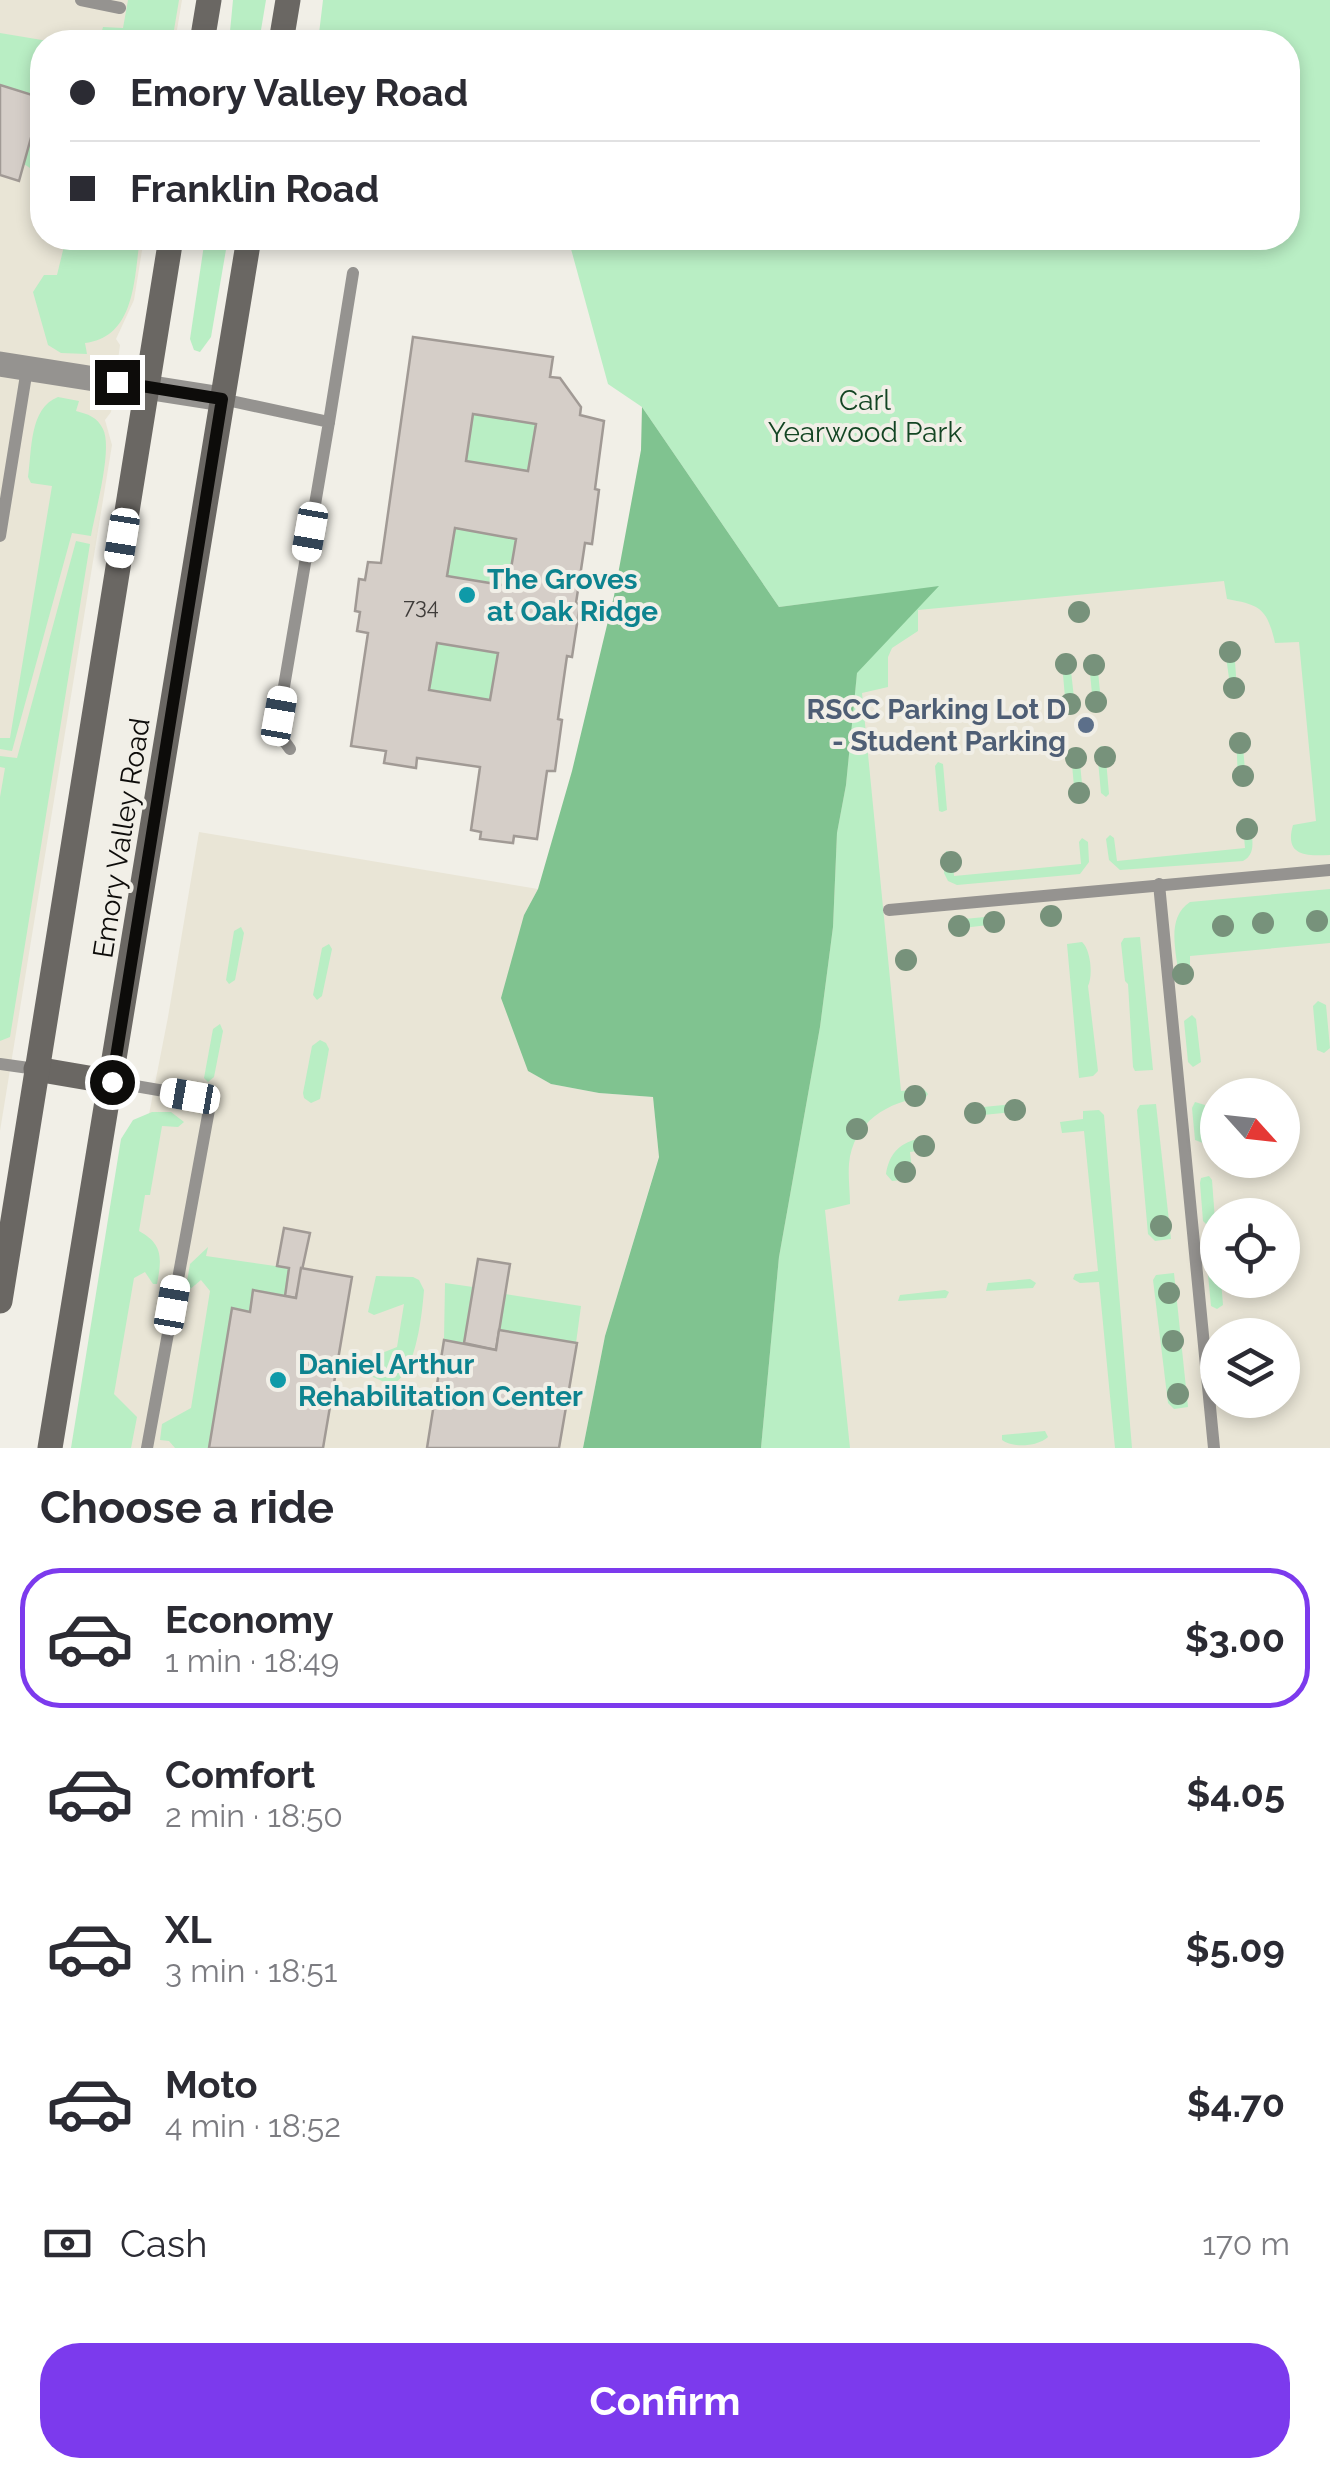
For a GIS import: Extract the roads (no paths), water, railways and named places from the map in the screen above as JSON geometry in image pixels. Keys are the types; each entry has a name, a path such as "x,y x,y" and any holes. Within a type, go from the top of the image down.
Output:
{"main road":[{"path":"204,30 208,0"},
{"path":"283,30 288,0"},
{"name":"Emory Valley Road","path":"0,1301 169,250"},
{"name":"Emory Valley Road","path":"50,1448 247,250"},
{"path":"36,1069 112,1082"}],"street":[{"path":"0,364 222,399"}],"lane":[{"path":"81,0 120,8"},
{"path":"290,749 280,735 279,716 353,273"},
{"path":"0,536 4,484 27,369"},
{"path":"222,399 329,422"},
{"path":"889,910 1330,870"},
{"path":"1159,884 1214,1448"},
{"path":"0,1064 36,1069"},
{"path":"112,1082 211,1099 147,1448"}],"place":[{"name":"The Groves at Oak Ridge","path":"467,595"},
{"name":"RSCC Parking Lot D - Student Parking","path":"1086,725"},
{"name":"Daniel Arthur Rehabilitation Center","path":"278,1380"}],"park label":[{"name":"Carl Yearwood Park","path":"865,416"}]}
